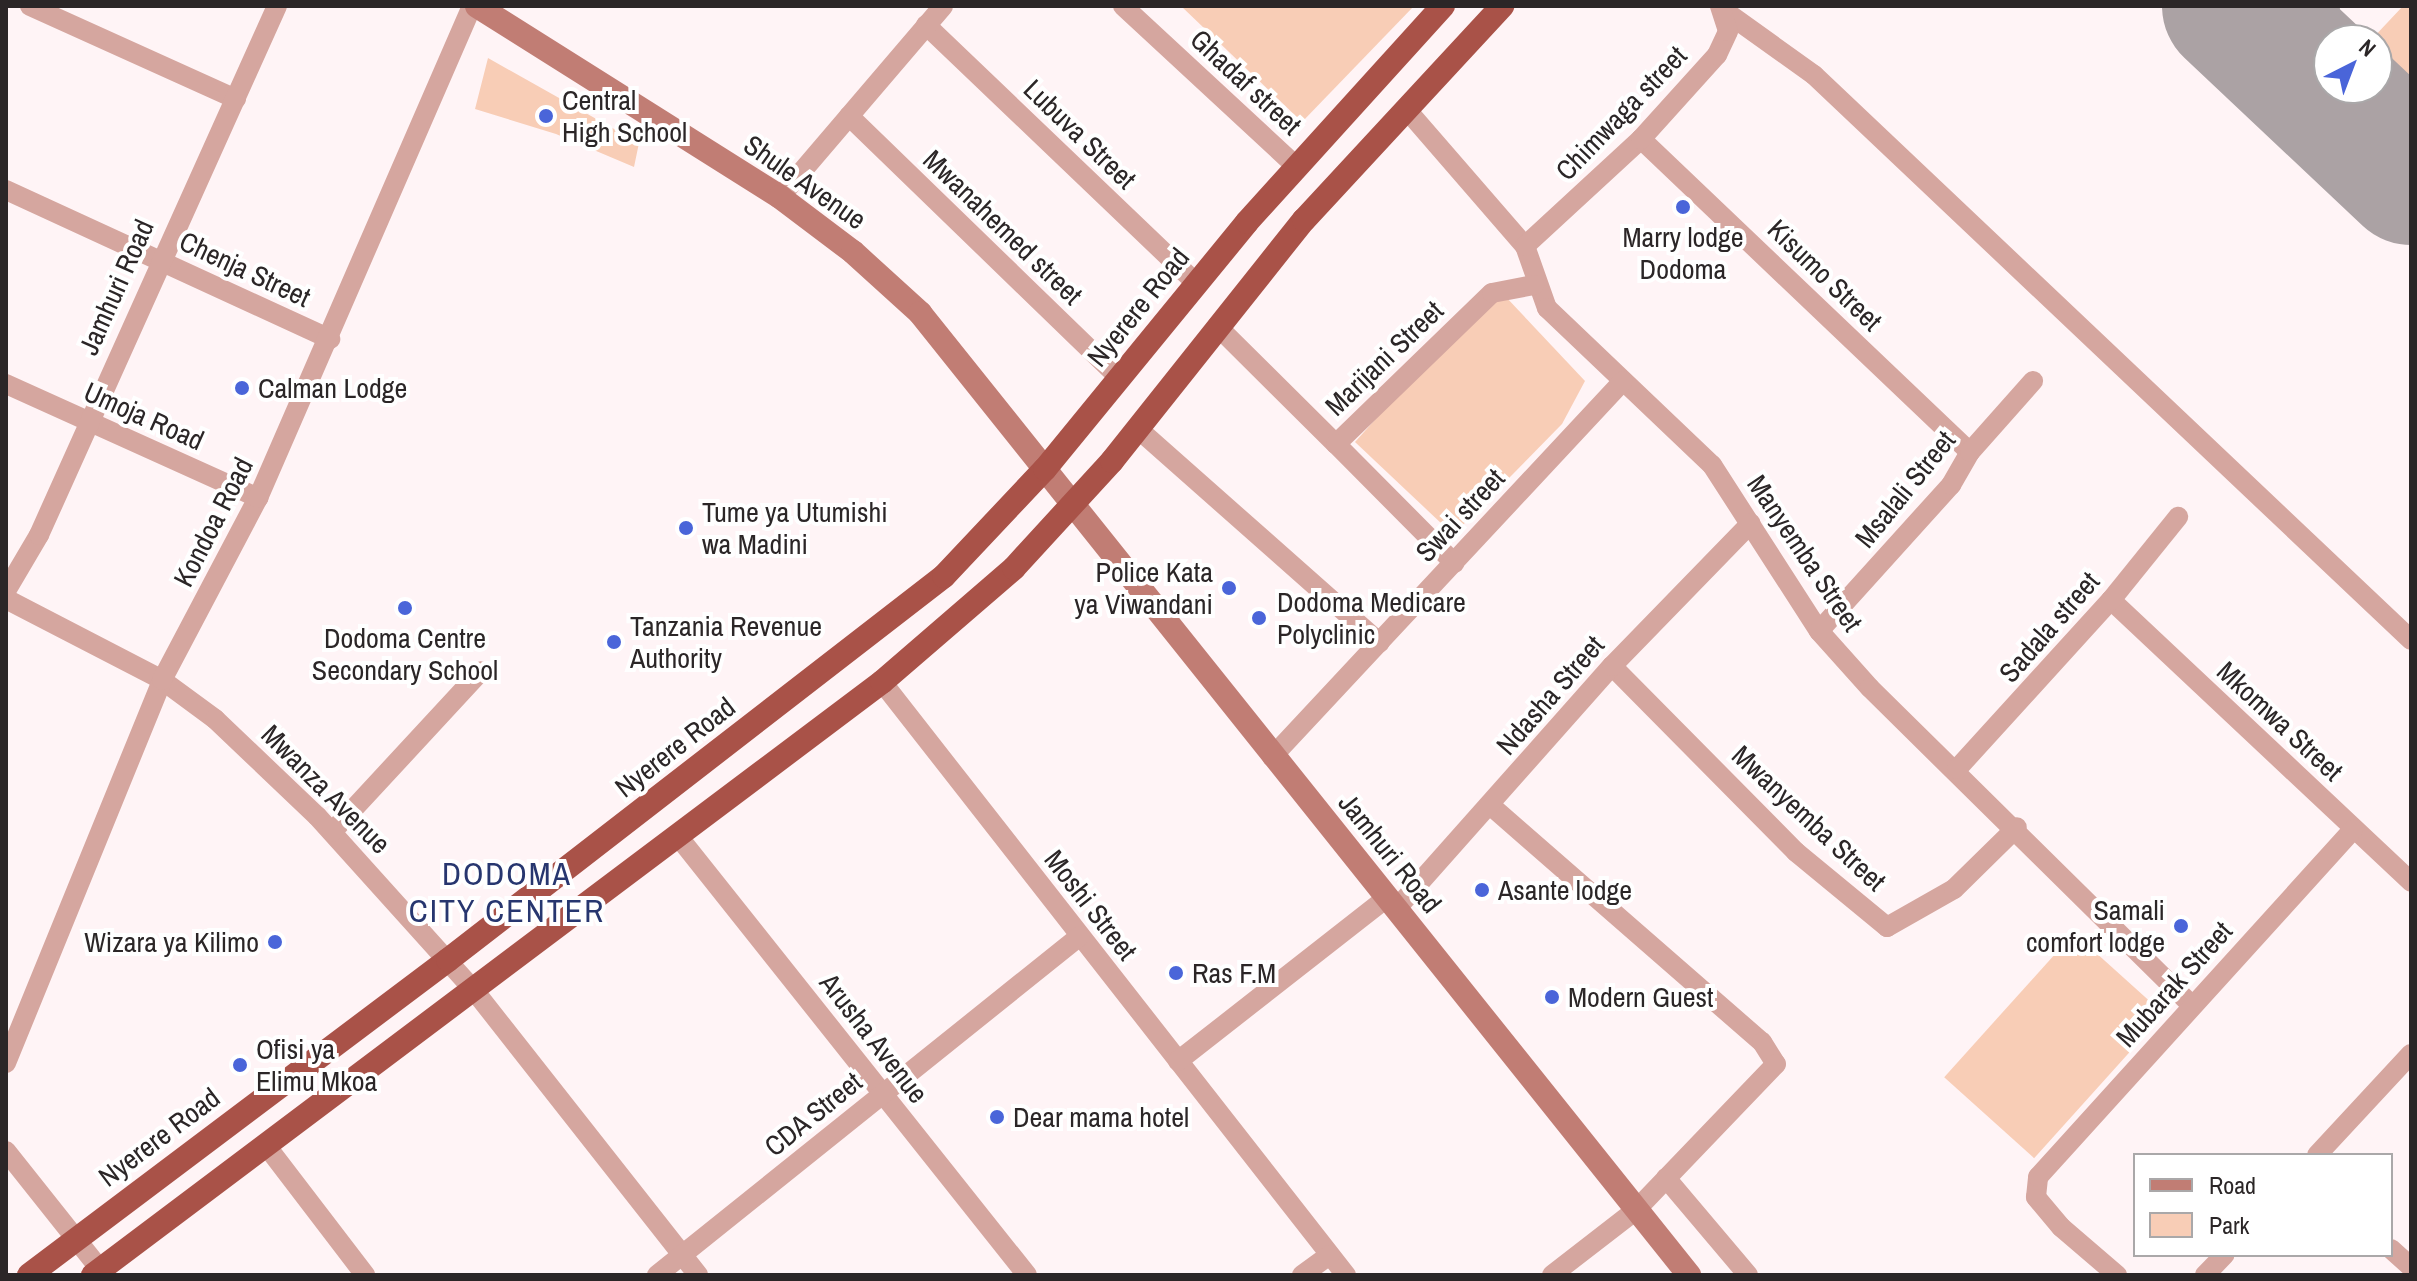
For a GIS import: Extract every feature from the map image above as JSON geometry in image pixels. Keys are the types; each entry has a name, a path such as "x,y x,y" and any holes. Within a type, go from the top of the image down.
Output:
{"highway":[{"name":"Nyerere Road","path":"29,1275 448,960 944,576 1045,469 1296,166 1443,6"},
{"path":"96,1272 882,682 1014,568 1074,506 1217,326 1502,6"}],"main road":[{"name":"Shule Avenue","path":"474,6 780,197 853,252 920,313 1045,469"},
{"name":"Jamhuri Road","path":"1045,469 1272,757 1392,902 1689,1275"}],"street":[{"path":"30,6 236,99"},
{"name":"Jamhuri Road","path":"6,591 39,535 277,6"},
{"name":"Kondoa Road","path":"6,1063 162,680 258,498 474,6"},
{"path":"780,197 943,6"},
{"name":"Ghadaf street","path":"1129,8 1296,166"},
{"path":"1723,9 1814,75 2411,640"},
{"name":"Chimwaga street","path":"1525,246 1641,139 1717,55 1728,31 1723,9"},
{"name":"Lubuva Street","path":"926,25 1196,283"},
{"name":"Manyemba Street","path":"1407,110 1525,246 1534,285 1547,308 1712,465 1819,631 1870,688 2017,827 2192,1005"},
{"name":"Mwanahemed street","path":"849,116 1119,378"},
{"name":"Kisumo Street","path":"1641,139 1970,452"},
{"name":"Chenja Street","path":"6,190 330,339"},
{"name":"Marijani Street","path":"1217,326 1336,444 1492,293 1534,285"},
{"name":"Swai street","path":"1272,757 1623,381"},
{"name":"Msalali Street","path":"1819,631 1951,485 1970,452 2033,381"},
{"name":"Umoja Road","path":"6,384 258,498"},
{"path":"1137,428 1380,643"},
{"path":"1336,444 1454,563"},
{"name":"Sadala street","path":"1957,769 2111,600 2178,517"},
{"name":"Ndasha Street","path":"1178,1061 1392,902 1490,805 1612,666 1751,523"},
{"name":"Mwanza Avenue","path":"6,599 162,680 215,719 332,832 473,989 698,1275"},
{"name":"Mkomwa Street","path":"2111,600 2411,882"},
{"name":"Mwanyemba Street","path":"1612,666 1796,852 1887,927 1954,889 2017,827"},
{"path":"332,832 481,671"},
{"name":"Moshi Street","path":"882,682 1346,1275"},
{"path":"1490,805 1762,1042 1776,1064 1636,1210 1552,1275"},
{"name":"Mubarak Street","path":"2117,1275 2061,1227 2036,1197 2038,1177 2353,829"},
{"name":"Arusha Avenue","path":"677,835 1027,1275"},
{"name":"CDA Street","path":"657,1275 1080,936"},
{"path":"2319,1153 2411,1054"},
{"path":"265,1144 365,1275"},
{"path":"6,1151 96,1272"},
{"path":"1666,1178 1748,1275"},
{"path":"2393,1251 2411,1267"},
{"path":"1302,1275 1330,1255"},
{"path":"2205,1275 2222,1257"}],"green space":[{"path":"1181,6 1414,6 1302,122"},
{"path":"2403,6 2411,6 2411,108 2393,91 2393,24 2386,24"},
{"name":"Central High School","path":"488,58 639,143 634,167 556,134 475,109"},
{"path":"1505,296 1585,381 1562,424 1457,531 1443,525 1355,442 1460,325"},
{"path":"2074,933 2164,1014 2034,1158 1944,1077"}],"taxiway":[{"path":"2303,72 2294,48 2296,26 2311,6"},
{"path":"2245,17 2275,22 2309,8"}],"runway":[{"path":"2233,6 2411,174"}],"place":[{"name":"Central High School","path":"546,116"},
{"name":"Marry lodge Dodoma","path":"1683,207"},
{"name":"Calman Lodge","path":"242,388"},
{"name":"Tume ya Utumishi wa Madini","path":"686,528"},
{"name":"Police Kata ya Viwandani","path":"1229,588"},
{"name":"Dodoma Centre Secondary School","path":"405,608"},
{"name":"Dodoma Medicare Polyclinic","path":"1259,618"},
{"name":"Tanzania Revenue Authority","path":"614,642"},
{"name":"Asante lodge","path":"1482,890"},
{"name":"Samali comfort lodge","path":"2181,926"},
{"name":"Wizara ya Kilimo","path":"275,942"},
{"name":"Ras F.M","path":"1176,973"},
{"name":"Modern Guest","path":"1552,997"},
{"name":"Ofisi ya Elimu Mkoa","path":"240,1065"},
{"name":"Dear mama hotel","path":"997,1117"}],"district":[{"name":"DODOMA CITY CENTER","path":"507,894"}]}
